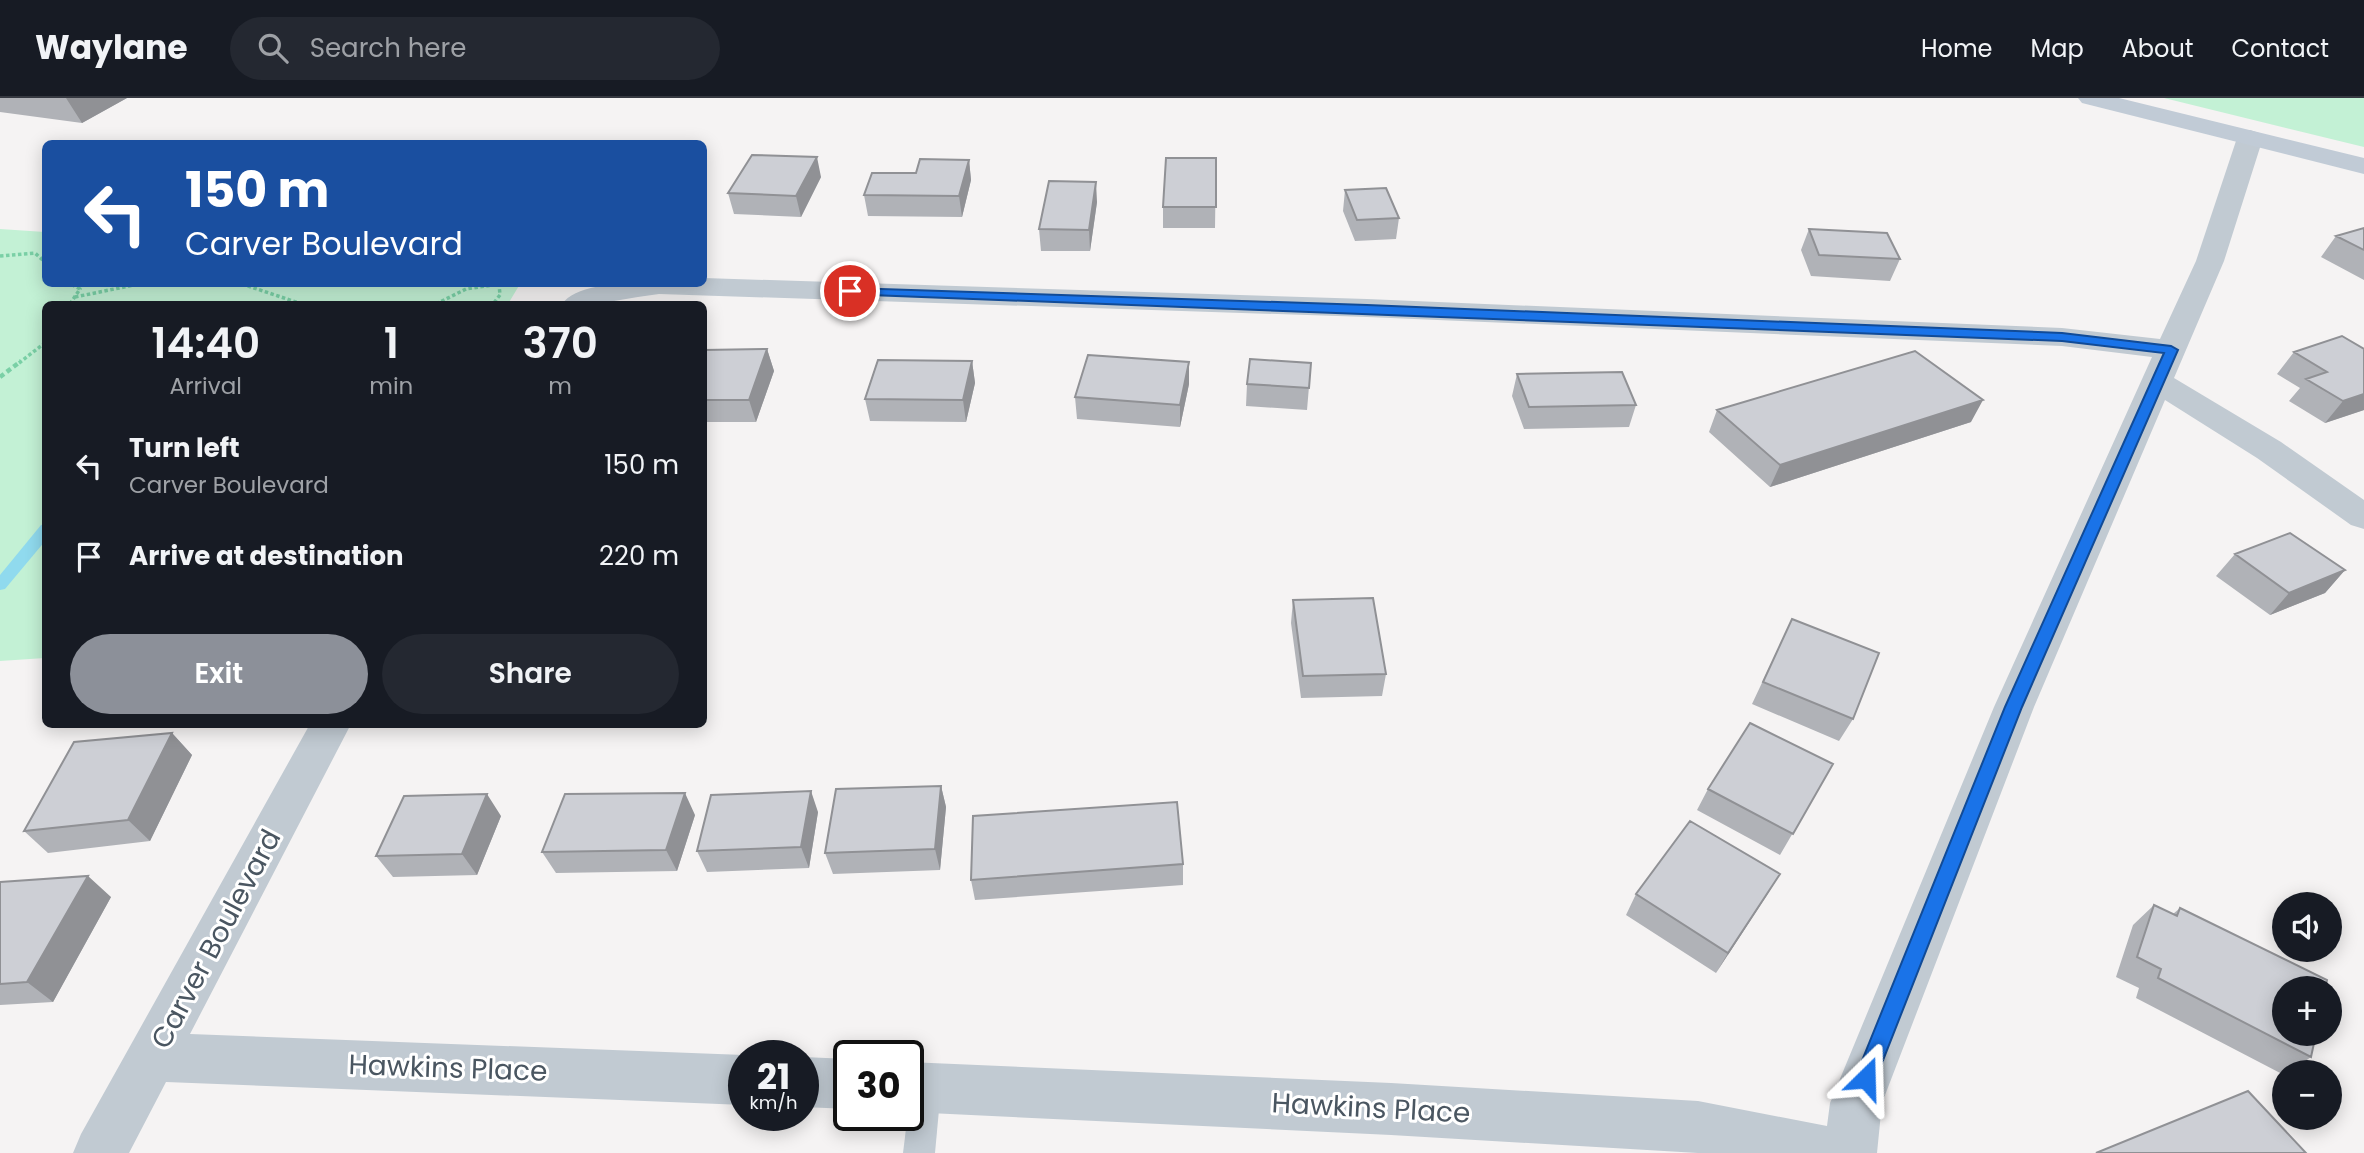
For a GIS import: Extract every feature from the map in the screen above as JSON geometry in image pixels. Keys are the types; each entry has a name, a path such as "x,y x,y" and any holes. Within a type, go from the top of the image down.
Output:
{"main road":[{"path":"2090,98 2364,166"}],"street":[{"path":"1850,1153 1856,1103 2014,707 2210,261 2250,138"},
{"path":"585,301 611,291 643,287"},
{"path":"707,287 1339,307 2035,336 2164,366 2269,450 2364,517"},
{"name":"Carver Boulevard","path":"100,1153 329,728"},
{"name":"Hawkins Place","path":"152,1057 728,1079"},
{"name":"Hawkins Place","path":"924,1087 1391,1108 1698,1127 1780,1141 1830,1153"}],"lane":[{"path":"918,1131 919,1153"}],"path":[{"path":"0,256 35,253 42,259"},
{"path":"72,301 80,289 76,287"},
{"path":"75,297 124,287"},
{"path":"251,287 292,301"},
{"path":"440,301 450,293 469,287"},
{"path":"0,377 42,345"}],"green space":[{"path":"2164,98 2364,98 2364,147"},
{"path":"0,229 42,232 42,287 518,287 510,301 42,301 42,658 0,661"}],"building":[{"path":"752,155 817,157 796,196 728,193"},
{"path":"1166,158 1216,158 1216,207 1163,207"},
{"path":"920,159 969,160 959,196 864,195 872,173 916,173"},
{"path":"1049,181 1096,182 1089,230 1039,229"},
{"path":"1386,188 1399,218 1357,220 1345,190"},
{"path":"2364,228 2364,250 2336,236"},
{"path":"1809,229 1887,233 1900,259 1819,255"},
{"path":"2342,336 2364,349 2364,394 2343,401 2306,379 2327,372 2294,352"},
{"path":"767,349 749,400 707,400 707,350"},
{"path":"1915,351 1983,400 1780,465 1717,410"},
{"path":"1088,355 1189,362 1180,405 1075,397"},
{"path":"1250,359 1311,363 1309,388 1247,384"},
{"path":"878,360 972,361 963,400 865,399"},
{"path":"1622,372 1636,405 1529,407 1517,374"},
{"path":"2290,533 2345,570 2289,593 2235,554"},
{"path":"1373,598 1386,674 1303,676 1293,600"},
{"path":"1792,619 1879,653 1853,719 1763,682"},
{"path":"1750,723 1833,764 1793,834 1708,789"},
{"path":"172,733 128,820 24,831 74,742"},
{"path":"941,786 935,849 825,853 836,789"},
{"path":"811,791 801,847 697,851 711,795"},
{"path":"685,793 666,850 542,852 565,794"},
{"path":"487,794 462,854 376,856 404,796"},
{"path":"1177,802 1183,864 971,880 973,816"},
{"path":"1690,821 1780,874 1728,953 1636,894"},
{"path":"88,876 27,982 0,984 0,882"},
{"path":"2154,905 2177,916 2180,908 2272,953 2272,962 2290,962 2319,976 2272,976 2272,1037 2158,978 2161,969 2137,957"},
{"path":"2290,1046 2313,1046 2311,1057"},
{"path":"2248,1091 2272,1117 2272,1130 2284,1130 2306,1153 2096,1153"}],"waterway":[{"path":"0,585 42,534"}],"route":[{"path":"850,291 2062,337 2171,350 2014,707 1866,1078"}]}
